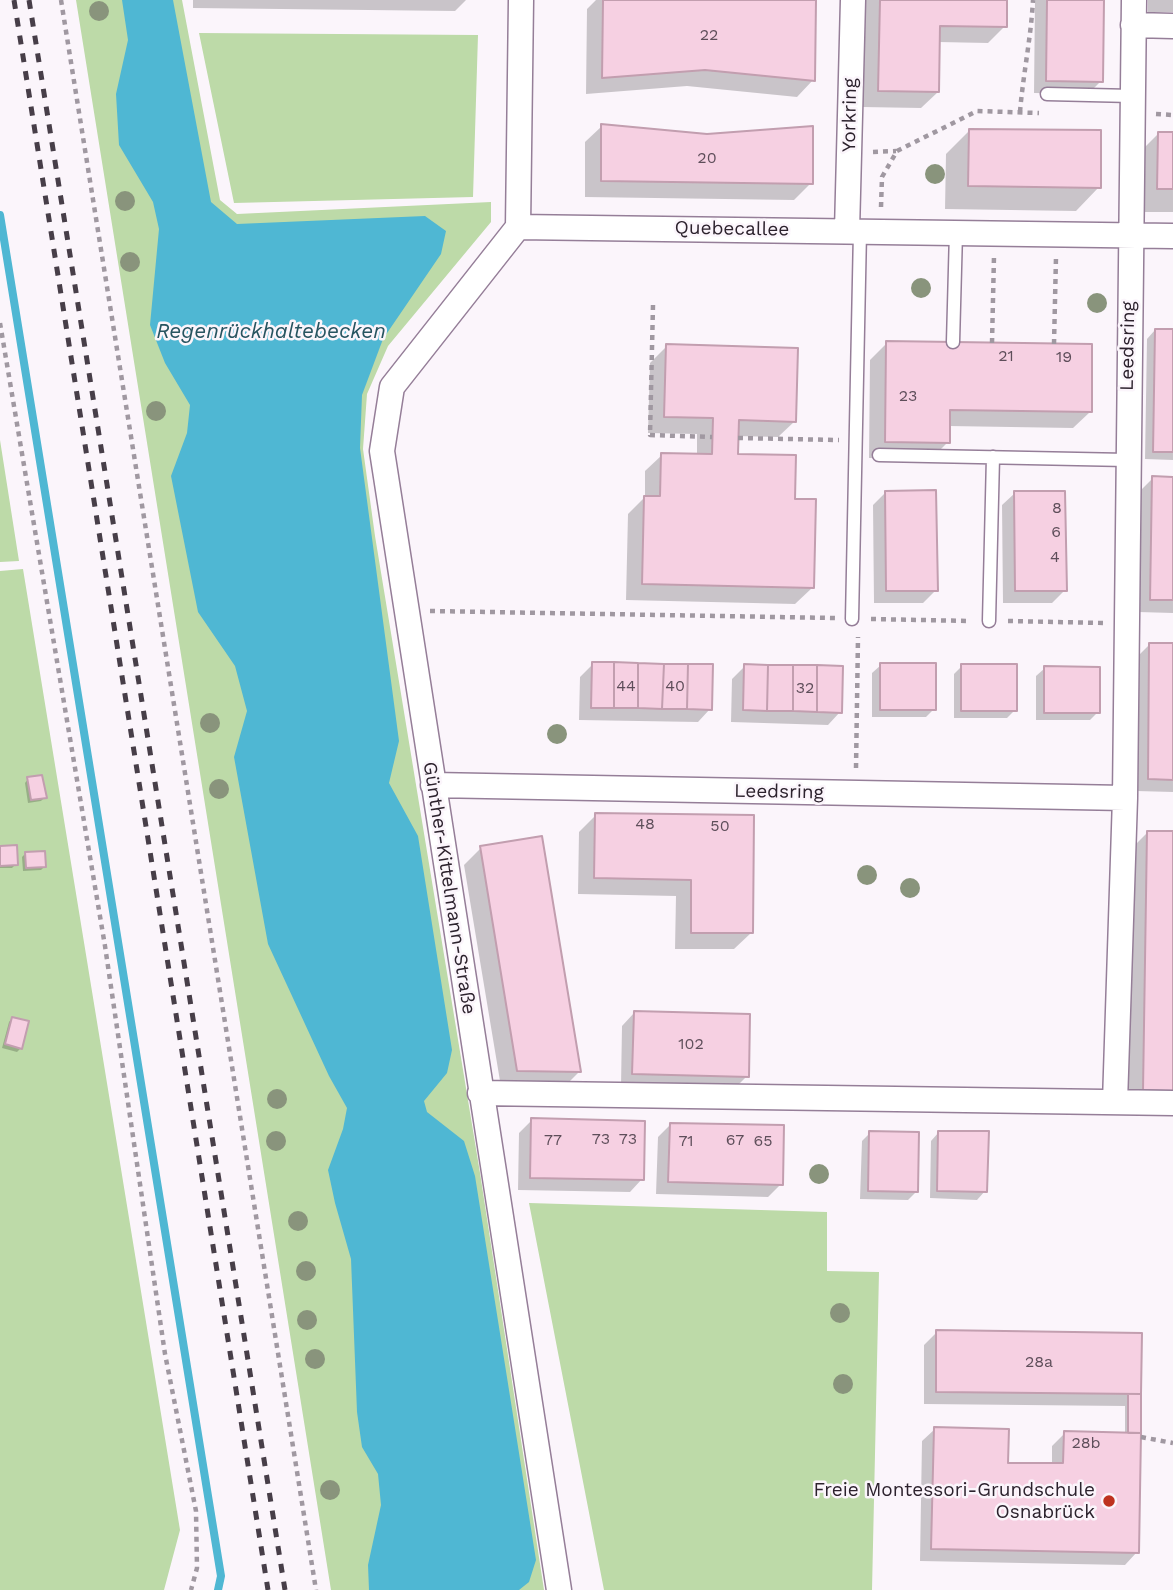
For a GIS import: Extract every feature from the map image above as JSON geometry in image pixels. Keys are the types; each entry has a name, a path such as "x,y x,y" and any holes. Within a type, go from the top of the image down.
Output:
{"street":[{"path":"518,227 521,0"},
{"name":"Yorkring","path":"853,0 862,231"},
{"path":"1129,236 1134,0"},
{"path":"1133,25 1173,26"},
{"name":"Quebecallee","path":"518,227 1173,236"},
{"name":"Günther-Kittelmann-Straße","path":"518,227 392,387 382,450 559,1590"},
{"name":"Leedsring","path":"1115,1102 1125,799 1129,236"},
{"name":"Leedsring","path":"433,785 1125,799"},
{"path":"480,1093 1173,1104"}],"lane":[{"path":"1047,94 1132,105"},
{"path":"855,619 855,440 862,231"},
{"path":"953,342 956,232"},
{"path":"879,455 1127,460"},
{"path":"989,621 993,457"}],"path":[{"path":"61,0 316,1590"},
{"path":"1020,112 1033,0"},
{"path":"1132,105 1173,114"},
{"path":"862,231 882,177 897,151 977,111 1048,113"},
{"path":"992,343 994,233"},
{"path":"1054,344 1057,234"},
{"path":"653,305 650,435 712,437"},
{"path":"0,323 107,959 165,1354 196,1511 197,1568 191,1590"},
{"path":"738,438 855,440"},
{"path":"406,611 1126,623"},
{"path":"855,619 855,793"},
{"path":"1141,1437 1173,1443"}],"green space":[{"name":"Regenrückhaltebecken","path":"76,0 182,0 220,200 237,214 491,202 491,222 388,346 367,394 363,449 480,1173 544,1590 331,1590"},
{"path":"199,33 478,35 473,197 234,203"},
{"path":"0,440 19,561 0,562"},
{"path":"23,569 180,1530 164,1590 0,1590 0,571"},
{"path":"529,1203 827,1212 827,1271 879,1272 872,1590 604,1590"}],"water":[{"name":"Regenrückhaltebecken","path":"122,0 173,0 211,202 237,224 425,216 446,231 441,254 383,339 362,395 360,448 399,741 389,783 418,836 452,1050 447,1073 424,1101 427,1112 464,1141 475,1176 536,1560 529,1582 519,1590 369,1590 368,1565 381,1505 378,1474 362,1447 357,1412 351,1259 328,1170 343,1129 347,1108 329,1076 268,944 234,757 247,711 235,666 198,612 171,476 187,433 190,405 165,363 150,325 159,229 153,202 119,145 116,94 128,40"}],"building":[{"path":"603,0 816,0 815,81 705,70 602,78"},
{"path":"880,0 1007,0 1007,27 940,26 939,92 878,91"},
{"path":"1047,0 1104,0 1103,82 1046,81"},
{"path":"601,124 707,134 813,126 813,184 601,181"},
{"path":"969,129 1101,130 1101,188 968,186"},
{"path":"1158,132 1173,132 1173,189 1157,189"},
{"path":"1155,329 1173,329 1173,452 1153,452"},
{"path":"886,341 1092,344 1092,412 950,410 950,443 885,442"},
{"path":"666,344 798,348 796,422 739,420 738,454 796,455 795,499 816,499 814,588 642,584 644,496 660,496 661,453 712,454 713,418 664,417"},
{"path":"1152,476 1173,477 1173,600 1150,600"},
{"path":"936,490 938,591 886,591 885,491"},
{"path":"1014,491 1065,491 1067,591 1015,591"},
{"path":"1149,643 1173,643 1173,780 1148,779"},
{"path":"592,662 614,662 614,708 591,708"},
{"path":"614,662 638,663 638,708 614,708"},
{"path":"638,663 664,664 662,709 638,708"},
{"path":"880,663 936,663 936,710 880,710"},
{"path":"664,664 688,664 687,709 662,709"},
{"path":"688,664 713,664 712,710 687,709"},
{"path":"744,664 768,665 767,711 743,710"},
{"path":"961,664 1017,664 1017,711 961,711"},
{"path":"768,665 793,665 793,711 767,711"},
{"path":"793,665 817,665 817,712 793,711"},
{"path":"817,665 843,666 842,713 817,712"},
{"path":"1044,666 1100,667 1100,713 1044,713"},
{"path":"42,775 47,798 31,800 27,777"},
{"path":"595,813 754,815 753,933 691,933 691,880 594,878"},
{"path":"1147,831 1173,831 1173,1091 1143,1090"},
{"path":"542,836 581,1072 517,1071 480,846"},
{"path":"17,845 18,865 0,866 0,846"},
{"path":"45,851 46,867 26,868 25,852"},
{"path":"634,1011 750,1014 749,1077 632,1074"},
{"path":"12,1017 29,1021 22,1049 5,1044"},
{"path":"531,1118 645,1121 644,1180 530,1178"},
{"path":"670,1123 784,1125 783,1185 668,1182"},
{"path":"869,1131 919,1132 918,1192 868,1191"},
{"path":"938,1131 989,1131 987,1192 937,1191"},
{"path":"936,1330 1142,1333 1141,1394 936,1392"},
{"path":"1128,1394 1141,1394 1141,1433 1128,1433"},
{"path":"934,1427 1009,1429 1008,1463 1063,1463 1064,1431 1141,1433 1139,1553 931,1549"}],"waterway":[{"path":"0,215 221,1576 218,1590"}],"railway":[{"path":"14,0 268,1590"},
{"path":"29,0 285,1590"}],"place":[{"name":"Freie Montessori-Grundschule Osnabrück","path":"1109,1501"}]}
